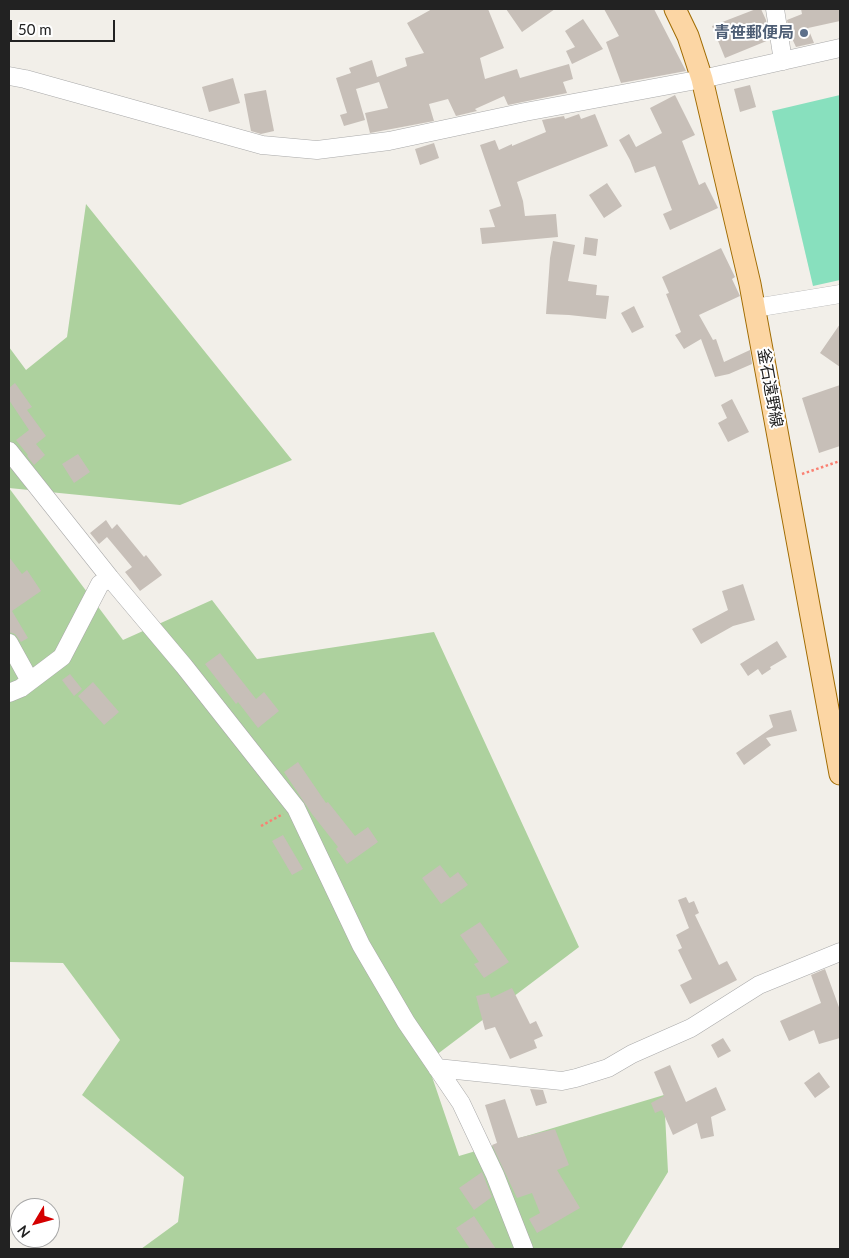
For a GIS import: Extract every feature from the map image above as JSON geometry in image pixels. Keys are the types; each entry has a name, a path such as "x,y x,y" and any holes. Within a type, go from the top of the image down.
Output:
{"main road":[{"name":"釜石遠野線","path":"675,9 688,36 702,79 755,308 840,774"}],"street":[{"path":"775,9 783,61"},
{"path":"9,76 262,145 318,150 389,142 525,112 702,79 840,48"},
{"path":"755,308 840,294"},
{"path":"9,451 110,578 184,666 296,808 361,945 406,1022 461,1103 494,1175 524,1249"},
{"path":"9,693 21,688 62,657 100,584 110,578"},
{"path":"9,643 30,681"},
{"path":"437,1068 562,1081 576,1078 608,1068 632,1054 691,1028 759,985 840,952"}],"path":[{"path":"787,479 840,461"},
{"path":"261,826 296,808"}],"green space":[{"path":"840,95 840,280 813,286 772,111"},
{"path":"86,204 292,460 180,505 9,488 9,347 26,370 67,337"},
{"path":"9,488 123,640 212,600 257,659 434,632 579,947 427,1062 459,1156 664,1095 668,1172 621,1249 141,1249 178,1222 184,1177 82,1095 120,1040 63,963 9,962"}],"building":[{"path":"432,9 488,9 504,48 480,58 485,79 517,69 520,78 569,64 573,79 563,82 567,93 508,105 504,96 475,109 477,111 456,116 448,99 429,104 434,121 370,133 365,113 388,108 379,82 356,89 365,120 344,126 340,115 347,113 336,78 351,73 349,68 372,60 377,77 407,66 405,58 424,53 407,23"},
{"path":"506,9 555,9 522,32"},
{"path":"604,9 654,9 686,71 621,83 606,42 619,36"},
{"path":"756,9 761,9 766,20 769,40 725,58 712,26"},
{"path":"801,9 840,9 840,21 808,28 814,43 796,47 789,32 787,20 802,14"},
{"path":"583,19 603,49 572,64 566,51 575,47 565,31"},
{"path":"233,78 240,103 209,112 202,87"},
{"path":"750,85 756,107 740,112 734,89"},
{"path":"266,90 274,131 261,134 251,131 244,94"},
{"path":"675,95 695,135 682,141 699,185 705,182 718,208 670,230 663,214 672,210 655,166 635,173 619,140 629,134 636,147 662,133 650,108"},
{"path":"579,114 581,119 595,114 608,146 517,182 525,216 556,214 558,237 482,244 480,228 495,227 489,210 501,206 480,145 495,140 499,150 512,144 512,146 546,132 542,120 564,116 565,119"},
{"path":"434,143 439,158 420,165 415,149"},
{"path":"607,183 622,206 604,218 589,195"},
{"path":"585,237 598,239 596,256 583,254"},
{"path":"553,241 575,245 568,281 597,285 596,295 609,296 606,319 546,314"},
{"path":"721,248 735,277 732,279 740,296 699,315 713,340 716,339 724,362 750,350 752,364 729,374 715,377 701,339 684,349 675,335 681,332 666,294 669,293 662,277"},
{"path":"634,306 644,327 632,333 621,313"},
{"path":"840,324 840,367 820,353"},
{"path":"15,383 32,407 27,410 46,436 36,444 45,455 34,465 16,440 29,430 9,400 9,388"},
{"path":"840,385 840,446 819,453 802,398"},
{"path":"732,399 749,432 728,442 718,423 727,418 721,405"},
{"path":"78,454 90,472 74,483 62,464"},
{"path":"106,520 112,529 117,524 144,557 146,555 162,575 140,591 125,572 132,567 107,537 99,544 90,533"},
{"path":"9,557 22,574 27,570 41,591 12,611 28,638 21,642 15,634 9,632"},
{"path":"743,584 755,620 733,626 701,644 692,629 728,610 722,591"},
{"path":"777,641 787,657 770,667 771,669 762,675 758,669 748,676 740,664"},
{"path":"220,653 256,699 264,692 279,711 258,728 238,702 236,704 205,664"},
{"path":"70,674 82,689 74,696 62,680"},
{"path":"93,682 119,712 104,725 78,696"},
{"path":"791,710 797,731 766,738 771,745 744,765 736,753 773,727 769,715"},
{"path":"298,762 326,803 328,802 355,836 368,827 378,842 347,864 336,849 338,847 312,814 284,772"},
{"path":"283,835 303,869 292,875 272,841"},
{"path":"440,865 450,878 458,872 468,885 441,904 422,878"},
{"path":"686,897 689,903 694,901 699,913 695,915 719,965 727,961 737,980 690,1004 680,985 692,979 678,950 682,948 676,935 689,928 678,900"},
{"path":"480,922 509,962 484,978 474,964 479,962 460,935"},
{"path":"825,969 840,1010 840,1038 819,1044 814,1030 789,1041 780,1021 821,1003 811,975"},
{"path":"512,988 530,1024 536,1021 543,1036 534,1040 537,1048 510,1059 495,1027 485,1030 476,996 489,993 491,998"},
{"path":"723,1038 731,1051 718,1058 711,1045"},
{"path":"670,1065 686,1102 716,1087 726,1110 711,1117 714,1136 701,1139 697,1123 673,1135 662,1110 655,1113 651,1103 664,1096 654,1072"},
{"path":"819,1072 830,1087 815,1098 804,1083"},
{"path":"530,1089 543,1090 547,1103 536,1106"},
{"path":"505,1099 518,1138 555,1129 569,1165 557,1170 580,1208 537,1233 529,1219 540,1213 532,1193 517,1198 492,1145 497,1143 485,1105"},
{"path":"482,1172 492,1197 474,1210 459,1188"},
{"path":"474,1216 496,1249 470,1249 456,1228"}],"place":[{"name":"青笹郵便局","path":"804,33"}]}
